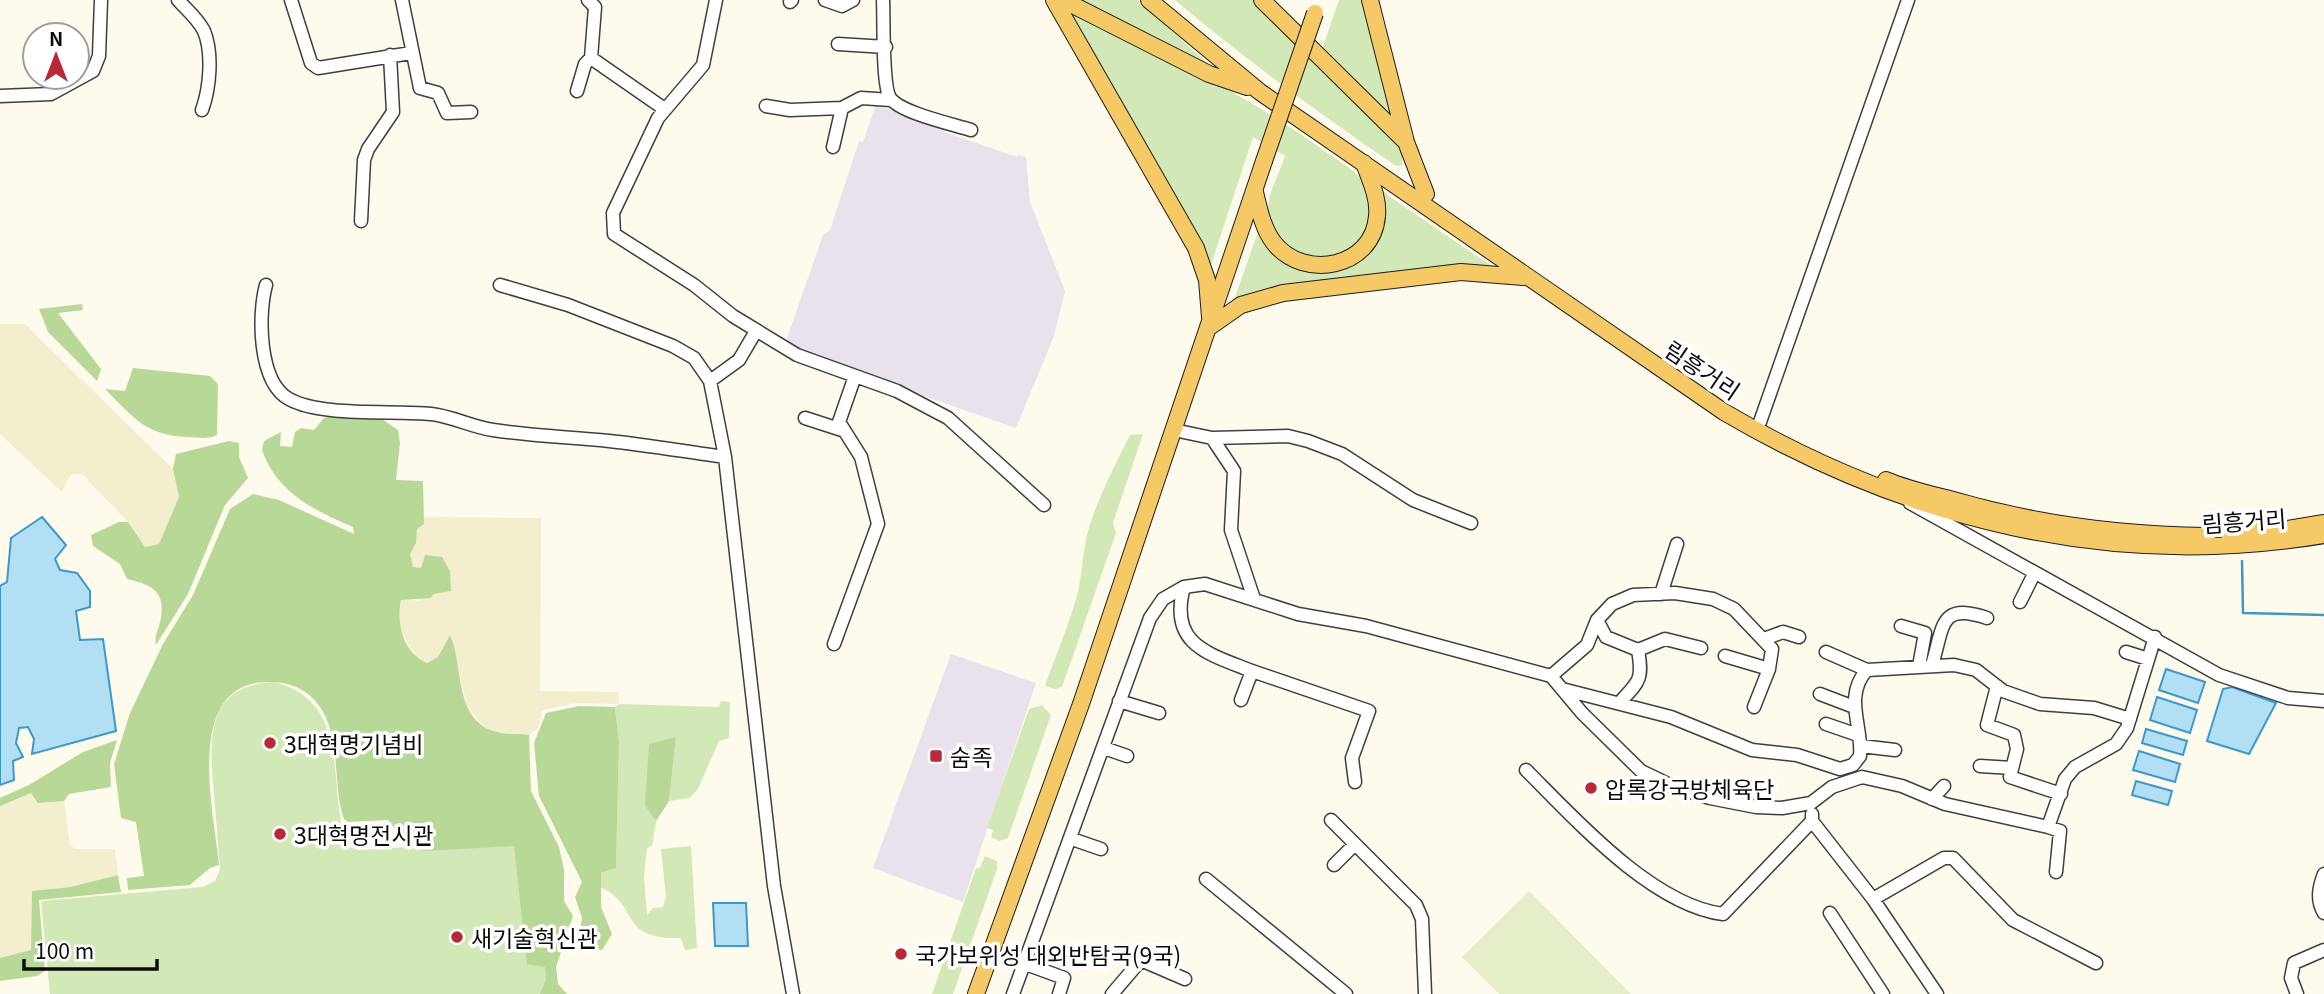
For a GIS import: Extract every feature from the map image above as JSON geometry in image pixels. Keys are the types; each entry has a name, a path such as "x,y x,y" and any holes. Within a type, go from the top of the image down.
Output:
{"main road":[{"path":"1054,0 1196,248 1207,280 1210,326"},
{"path":"1063,0 1209,74 1260,92"},
{"name":"림흥거리","path":"1149,0 1260,92 1724,412 1787,449 1901,497 1991,524 2118,544 2206,546 2324,535"},
{"name":"림흥거리","path":"1164,0 1264,83 1790,440 1894,484 2037,520 2146,535 2206,536 2288,530 2324,523"},
{"path":"1262,0 1406,142"},
{"path":"1370,0 1406,142 1426,194"},
{"path":"976,994 1081,704 1318,7"},
{"path":"1255,192 1266,230 1284,253 1299,262 1332,265 1359,253 1374,231 1377,204 1364,163"},
{"path":"1210,326 1241,305 1283,293 1461,272 1526,277"}],"street":[{"path":"0,96 51,94 93,71 99,56 101,0"},
{"path":"178,0 199,23 206,38 209,81 202,110"},
{"path":"291,0 311,64 318,68 411,53"},
{"path":"402,0 420,88 438,93 447,113 471,112"},
{"path":"577,90 584,64 592,58 597,13 588,0"},
{"path":"716,0 703,65 663,108 612,213 614,234 694,285 756,331 797,355 921,402 948,418 1044,506"},
{"path":"825,0 842,6 853,0"},
{"path":"883,0 886,86 891,100"},
{"path":"1760,422 1909,0"},
{"path":"838,44 886,47"},
{"path":"361,221 364,159 393,112 390,55"},
{"path":"592,58 610,74 663,108"},
{"path":"766,106 790,110 842,108 860,98 891,100 910,111 971,130"},
{"path":"834,147 842,108"},
{"path":"266,285 261,307 261,340 268,368 280,392 289,400 351,411 435,414 493,430 610,441 725,457"},
{"path":"500,285 568,305 673,345 694,358 710,381 725,457 774,886 793,994"},
{"path":"710,381 739,360 756,331"},
{"path":"834,644 878,524 861,457 842,430 840,414 855,376"},
{"path":"805,418 842,430"},
{"path":"1174,430 1212,438 1272,436 1308,441 1342,454 1413,500 1471,523"},
{"path":"1212,438 1234,471 1231,530 1254,599"},
{"path":"1901,497 2034,575 2155,637 2219,675 2288,698 2324,701"},
{"path":"1661,594 1678,544"},
{"path":"2020,602 2034,575"},
{"path":"1013,994 1156,606 1184,587 1205,584 1298,614 1366,626 1551,676 1605,737 1641,771 1672,786 1756,807 1782,808 1811,803 1832,787 1862,777 1902,786 1932,799 2060,831 2056,872"},
{"path":"1184,587 1180,600 1182,616 1190,642 1199,650 1369,711 1352,758 1355,782"},
{"path":"1551,676 1587,645 1597,620 1612,604 1633,595 1675,593 1713,599 1734,609 1772,649 1769,669 1754,707"},
{"path":"1925,666 1945,622 1955,612 1964,610 1987,618"},
{"path":"1597,620 1606,636 1638,650 1665,639 1701,648"},
{"path":"1901,626 1925,633 1925,666"},
{"path":"1764,639 1783,632 1799,637"},
{"path":"2048,827 2065,779 2075,767 2116,744 2130,719 2155,637"},
{"path":"1620,702 1639,682 1638,650"},
{"path":"1826,652 1867,670 1925,666 1976,670 1997,686 2040,704 2094,708 2130,719"},
{"path":"2126,652 2148,659"},
{"path":"1725,656 1769,669"},
{"path":"1562,689 1671,717 1752,750 1797,755 1840,769 1853,765 1860,756 1854,707 1861,676 1867,670"},
{"path":"1241,700 1252,671"},
{"path":"1997,686 1987,725 2014,735 2017,749 2010,777 2061,794"},
{"path":"1820,694 1854,707"},
{"path":"1119,701 1159,713"},
{"path":"1826,724 1859,740 1895,750"},
{"path":"1104,748 1126,756"},
{"path":"1980,766 2012,768"},
{"path":"1526,770 1635,873 1702,911 1723,914 1812,821"},
{"path":"1932,799 1944,786"},
{"path":"1811,803 1812,821 1873,899 1937,994"},
{"path":"1331,820 1416,905 1422,919 1426,994"},
{"path":"1072,839 1101,849"},
{"path":"1334,865 1355,844"},
{"path":"1873,899 1944,858 1954,858 2013,920 2096,963"},
{"path":"2324,874 2319,887 2320,907 2324,913"},
{"path":"1206,879 1346,994"},
{"path":"1830,912 1883,994"},
{"path":"2297,994 2291,978 2294,963 2324,950"},
{"path":"1112,994 1141,960 1185,979"},
{"path":"1026,964 1064,978 1059,994"}],"shaded area":[{"path":"876,105 944,129 944,132 1017,157 1026,157 1030,202 1065,291 1054,336 1016,428 803,354 786,341 823,235 830,230 859,141 863,142"},
{"path":"0,324 25,324 173,469 179,497 159,544 145,547 128,522 82,474 71,474 62,492 0,434"},
{"path":"424,517 541,518 540,691 618,692 619,704 576,703 542,711 538,728 529,735 495,732 482,725 467,705 450,635 438,657 427,663 418,658 398,628 401,599 420,601 421,568 413,567 409,554 416,543 417,528 424,524"},
{"path":"951,654 1036,683 963,902 873,868"},
{"path":"31,792 38,803 64,801 70,845 75,849 115,849 118,875 70,887 32,891 31,950 0,958 0,806"}],"green space":[{"path":"1077,0 1137,0 1211,66"},
{"path":"1175,0 1256,0 1378,120 1403,154 1402,165 1396,166 1311,106"},
{"path":"1339,0 1365,0 1395,121 1321,52"},
{"path":"1071,13 1078,13 1239,96 1301,134 1350,169 1360,177 1370,198 1371,217 1364,234 1344,256 1304,259 1284,245 1274,235 1267,215 1270,195 1285,156 1253,137 1210,268"},
{"path":"1380,190 1493,267 1232,306 1260,226 1282,258 1357,259"},
{"path":"82,304 83,310 58,313 101,369 97,381 48,332 39,309"},
{"path":"133,368 210,376 218,384 217,435 200,438 175,436 152,429 133,417 105,389 125,391"},
{"path":"379,417 398,430 400,443 396,480 423,481 424,524 417,529 416,543 410,554 413,567 421,568 425,555 442,557 450,571 451,591 433,594 431,598 401,600 401,628 407,645 427,663 438,657 450,635 462,691 473,716 483,726 497,732 529,735 531,791 559,847 564,870 564,901 573,916 556,967 558,984 567,994 540,994 546,979 545,967 527,964 514,846 424,851 405,841 388,820 348,822 344,819 340,806 334,748 327,720 310,696 284,683 269,682 242,688 224,703 214,726 210,753 210,783 219,865 210,868 190,885 128,890 127,878 144,876 136,822 121,818 114,764 130,713 163,644 193,595 230,509 253,494 279,500 354,534 353,527 311,507 288,489 277,478 262,450 264,441 281,432 280,446 292,447 295,432 301,428 314,430 324,418"},
{"path":"1143,434 1113,523 1116,533 1062,687 1055,689 1045,686 1076,599 1087,535 1095,510 1130,435"},
{"path":"229,441 239,443 239,457 248,478 225,505 188,594 156,645 162,612 156,591 127,579 120,564 93,546 91,535 119,522 128,522 145,547 159,544 179,497 173,469 176,454"},
{"name":"3대혁명전시관","path":"275,682 300,693 316,708 327,727 347,846 359,850 516,840 545,959 549,994 50,994 41,901 202,887 215,881 220,869 212,774 216,718 224,704 235,693 252,685"},
{"path":"721,701 730,702 729,738 719,741 698,789 690,798 669,801 676,737 645,806 656,821 652,846 647,848 644,877 647,915 653,908 663,907 666,897 661,849 691,846 697,948 685,950 681,938 661,937 638,927 613,894 600,887 601,873 616,868 619,742 615,707 619,704 719,707"},
{"path":"1042,705 1051,715 1008,838 999,841 991,837 993,830 987,828 1029,709"},
{"path":"579,706 615,707 619,742 616,868 601,873 601,907 612,934 602,950 589,947 579,939 582,918 575,897 582,882 539,796 534,743 546,713"},
{"path":"676,737 669,801 656,821 645,806 649,744"},
{"path":"117,740 110,763 111,787 69,794 64,801 38,803 31,793 0,806 0,798 29,785 83,752"},
{"path":"985,856 997,861 997,869 953,994 932,994 976,868 980,868"},
{"path":"118,875 121,892 39,900 45,971 37,976 0,981 0,958 31,950 32,891 70,887"},
{"path":"1529,891 1631,994 1499,994 1462,957"}],"water":[{"path":"42,517 66,545 55,559 60,570 77,573 90,591 90,607 76,611 80,640 103,639 116,731 32,754 34,739 28,727 19,728 16,743 23,757 13,761 14,780 0,785 0,586 7,582 11,538"},
{"path":"2166,669 2205,682 2198,703 2159,690"},
{"path":"2232,687 2276,703 2249,754 2207,741 2223,689"},
{"path":"2157,697 2197,710 2190,733 2150,720"},
{"path":"2146,729 2187,741 2183,755 2142,743"},
{"path":"2139,751 2180,764 2175,782 2133,770"},
{"path":"2136,781 2172,791 2168,805 2132,795"},
{"path":"713,903 746,903 748,946 715,946"}],"waterway":[{"path":"2242,561 2243,613 2324,615"}],"place":[{"name":"3대혁명기념비","path":"270,743"},
{"name":"숨족","path":"936,756"},
{"name":"압록강국방체육단","path":"1591,788"},
{"name":"3대혁명전시관","path":"280,834"},
{"name":"새기술혁신관","path":"457,937"},
{"name":"국가보위성 대외반탐국(9국)","path":"901,954"}]}
